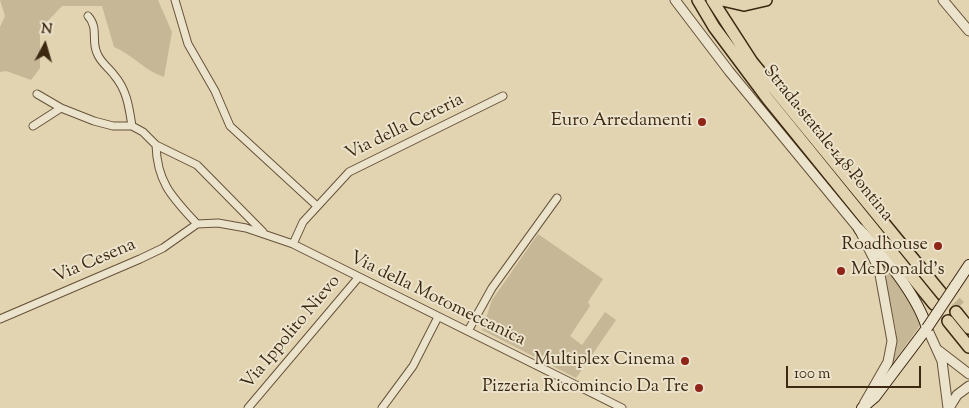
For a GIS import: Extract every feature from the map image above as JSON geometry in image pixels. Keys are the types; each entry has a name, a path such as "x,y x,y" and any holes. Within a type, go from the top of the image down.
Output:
{"highway":[{"name":"Strada statale 148 Pontina","path":"698,0 757,86 934,304"},
{"name":"Strada statale 148 Pontina","path":"712,0 752,62 918,264 947,290"},
{"path":"722,0 744,5 766,0"},
{"path":"969,316 958,309 969,328"},
{"path":"948,321 969,347"}],"main road":[{"path":"859,229 901,281 924,316 927,328"},
{"path":"863,406 875,398 927,328 947,290 969,266"}],"street":[{"path":"175,0 188,44 216,91 230,126 317,206"},
{"path":"675,0 729,71 859,229 879,269 892,341 888,362 863,406"},
{"path":"943,0 969,31"},
{"path":"37,94 61,108 101,123 132,126 126,94 120,82 96,53 95,26 88,16"},
{"name":"Via della Cereria","path":"293,244 300,228 317,206 349,172 503,96"},
{"path":"32,126 61,108"},
{"name":"Via della Motomeccanica","path":"132,126 146,134 156,145 197,165 265,234"},
{"path":"156,145 158,166 165,186 179,205 198,224"},
{"path":"468,332 492,288 557,198"},
{"name":"Via della Motomeccanica","path":"198,224 228,225 265,234 293,244 622,408"},
{"name":"Via Cesena","path":"0,319 163,248 198,224"},
{"name":"Via Ippolito Nievo","path":"248,408 358,278"},
{"path":"382,408 413,366 438,316"},
{"path":"927,328 938,350 943,366 948,408"},
{"path":"938,350 969,374"},
{"path":"948,408 957,395 969,386"}],"shaded area":[{"path":"0,0 158,0 172,32 164,77 151,71 114,47 102,6 62,6 40,29 40,68 31,80 6,71 0,72 0,27 5,16"},
{"path":"538,234 603,279 588,302 590,306 570,336 582,345 605,312 616,320 576,378 482,330 492,300"},
{"path":"881,259 912,305 921,324 893,363 896,350 896,330"}],"tunnel":[{"path":"944,290 960,306"}],"place":[{"name":"Euro Arredamenti","path":"702,122"},
{"name":"Roadhouse","path":"938,246"},
{"name":"McDonald's","path":"841,271"},
{"name":"Multiplex Cinema","path":"685,361"},
{"name":"Pizzeria Ricomincio Da Tre","path":"699,388"}]}
